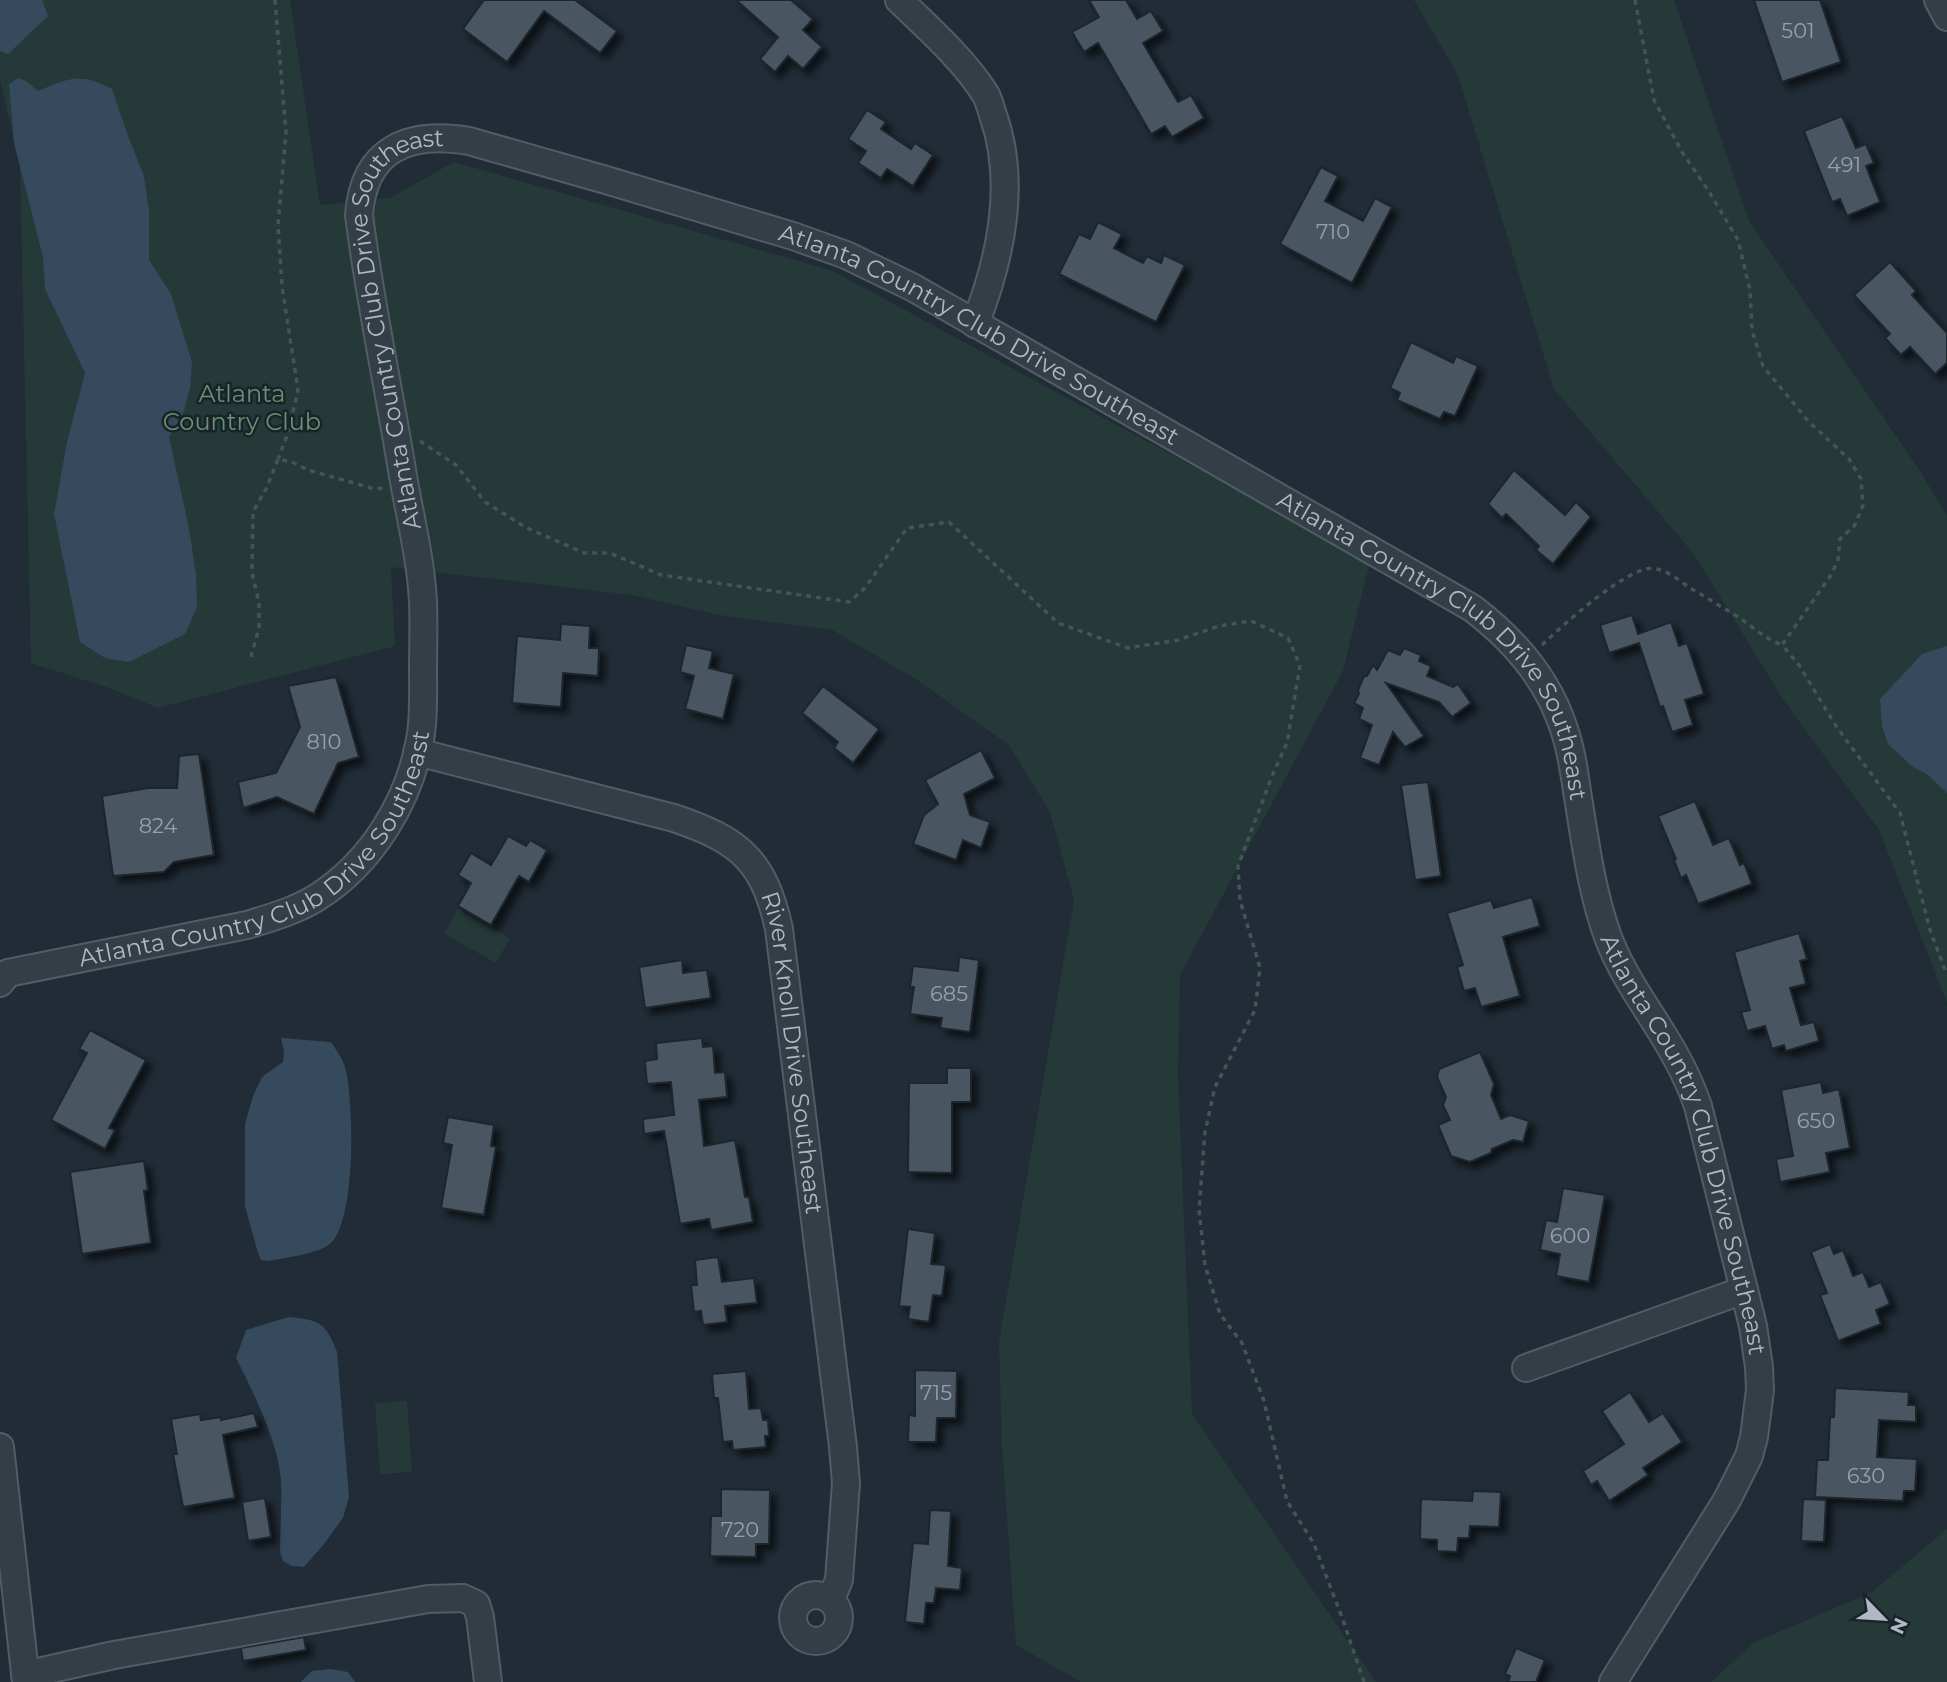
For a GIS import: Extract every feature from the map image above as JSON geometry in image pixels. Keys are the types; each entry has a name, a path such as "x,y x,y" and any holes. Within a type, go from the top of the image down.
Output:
{"street":[{"path":"899,0 956,57 986,96 999,132 1005,170 1005,205 989,289 975,324"},
{"path":"1938,0 1947,17"},
{"name":"Atlanta Country Club Drive Southeast","path":"3,974 273,918 315,899 354,868 382,834 404,793 418,752 423,721 423,600 359,215 366,180 372,169 390,151 420,139 469,141 741,219 820,245 880,270 1472,608 1503,633 1542,682 1564,728 1571,754 1593,891 1609,939 1635,993 1676,1055 1698,1106 1753,1326 1759,1367 1758,1412 1749,1456 1727,1500 1613,1682"},
{"name":"River Knoll Drive Southeast","path":"418,752 700,827 723,837 741,852 755,866 765,884 779,929 843,1447 846,1483 839,1580 831,1599"},
{"path":"1526,1368 1744,1290"},
{"path":"0,1447 19,1673 428,1599 463,1598 476,1604 480,1617 488,1682"}],"path":[{"path":"251,657 259,628 259,603 252,573 253,512 267,487 288,433 298,390 282,286 278,225 286,133 275,0"},
{"path":"1636,0 1654,100 1682,152 1738,240 1750,290 1752,330 1763,366 1808,421 1849,459 1861,479 1863,505 1855,525 1840,539 1838,560 1831,575 1783,645"},
{"path":"409,442 420,441 456,465 485,502 525,527 584,553 610,553 661,575 849,602 865,588 907,528 949,522 1058,623 1128,648 1178,640 1219,625 1251,621 1288,638 1300,665 1287,743 1238,866 1240,900 1260,968 1255,1010 1215,1087 1205,1132 1199,1210 1205,1265 1220,1314 1242,1343 1264,1401 1287,1501 1314,1544 1364,1682"},
{"path":"278,459 375,489 392,486"},
{"path":"1527,660 1558,629 1594,600 1622,581 1650,568 1659,569 1773,642 1783,645 1799,665 1836,726 1900,813 1930,930 1947,975"}],"green space":[{"name":"Atlanta Country Club","path":"0,0 290,0 320,205 390,198 454,162 833,271 1370,562 1343,671 1180,975 1178,1074 1192,1414 1376,1682 1081,1682 1016,1645 1002,1447 999,1342 1074,900 1050,812 1009,745 917,680 832,630 719,615 632,595 391,567 395,646 158,708 109,688 31,663 20,167 0,80"},
{"path":"1414,0 1674,0 1749,221 1920,471 1947,516 1947,1003 1879,830 1784,701 1693,553 1554,389 1457,73"},
{"path":"458,909 510,938 496,963 444,934"},
{"path":"407,1401 412,1472 380,1474 375,1403"},
{"path":"1947,1529 1947,1682 1711,1682 1753,1643 1872,1592"}],"water":[{"path":"0,0 42,0 48,16 8,54 0,51"},
{"path":"18,78 38,91 75,79 91,80 112,89 144,176 149,210 149,260 171,294 192,362 190,388 183,414 169,437 189,528 196,575 197,607 185,634 129,662 105,658 80,642 54,514 67,442 85,373 45,289 43,257 14,143 9,84"},
{"path":"1947,646 1947,793 1888,744 1882,726 1880,699 1922,654"},
{"path":"281,1038 331,1042 340,1056 349,1087 351,1161 345,1212 330,1244 309,1253 268,1261 261,1260 258,1253 245,1206 245,1124 262,1077 283,1062"},
{"path":"289,1317 320,1325 329,1335 337,1352 349,1497 343,1518 304,1567 292,1566 283,1561 280,1552 281,1490 276,1451 236,1358 246,1330"},
{"path":"331,1669 348,1672 355,1682 301,1682 312,1671"}],"building":[{"path":"484,0 575,0 617,31 600,53 544,11 507,62 463,29"},
{"path":"736,0 791,0 813,19 803,30 822,47 803,69 788,56 775,72 760,59 778,37"},
{"path":"1089,0 1126,0 1137,19 1151,11 1163,31 1143,43 1178,102 1191,95 1204,118 1172,137 1165,126 1151,134 1098,43 1084,52 1072,32 1099,17"},
{"path":"1754,0 1820,0 1841,62 1782,82"},
{"path":"867,110 886,122 881,129 911,149 915,143 933,155 913,186 887,169 881,178 858,163 866,151 848,139"},
{"path":"1842,116 1856,148 1866,144 1874,163 1866,166 1880,202 1847,216 1840,199 1832,202 1804,131"},
{"path":"1321,167 1338,176 1325,201 1363,221 1375,198 1392,207 1352,283 1280,244"},
{"path":"1098,222 1122,234 1114,248 1143,263 1147,256 1161,263 1164,255 1185,265 1156,322 1059,274 1079,234 1090,239"},
{"path":"1890,262 1916,291 1912,295 1947,333 1947,363 1935,374 1910,347 1901,355 1885,338 1890,334 1854,295"},
{"path":"1411,342 1453,363 1456,356 1478,366 1455,416 1444,412 1440,419 1397,400 1400,393 1390,388"},
{"path":"1514,470 1565,515 1576,502 1591,517 1553,564 1536,550 1539,546 1506,514 1502,518 1488,504"},
{"path":"1632,615 1638,634 1671,622 1679,646 1687,643 1704,694 1685,700 1693,725 1672,732 1663,706 1660,707 1639,643 1609,653 1600,625"},
{"path":"561,624 590,626 589,648 599,648 598,676 563,673 561,707 512,703 517,636 560,640"},
{"path":"686,645 713,651 709,668 734,674 723,719 685,709 694,676 680,672"},
{"path":"1404,648 1421,655 1419,661 1431,666 1427,676 1453,687 1458,684 1471,703 1452,717 1439,702 1386,683 1424,736 1405,747 1393,732 1379,765 1360,758 1372,725 1359,719 1363,708 1354,703 1364,676 1367,676 1373,665 1377,670 1388,650 1400,655"},
{"path":"336,677 359,757 338,763 314,814 277,797 243,808 238,782 276,773 300,727 288,686"},
{"path":"823,686 879,729 853,763 834,748 838,742 802,713"},
{"path":"981,750 995,778 964,794 970,815 990,822 981,848 963,840 956,860 913,844 924,815 938,804 925,780"},
{"path":"199,754 214,855 174,862 164,872 113,876 102,796 148,788 177,788 179,756"},
{"path":"1428,782 1441,876 1415,880 1401,785"},
{"path":"1695,801 1713,845 1729,838 1740,865 1744,863 1752,884 1698,904 1686,875 1681,878 1658,816"},
{"path":"508,836 526,846 530,840 547,850 529,882 519,876 491,925 458,906 471,883 458,875 471,853 491,865"},
{"path":"1532,897 1540,926 1503,937 1520,996 1481,1007 1475,988 1464,991 1457,967 1463,965 1447,913 1491,900 1494,908"},
{"path":"1799,933 1807,959 1800,961 1806,984 1790,988 1801,1025 1814,1022 1819,1041 1786,1051 1784,1045 1772,1049 1765,1026 1747,1031 1741,1012 1750,1010 1734,952"},
{"path":"959,957 979,960 970,1032 940,1028 942,1018 910,1014 914,987 910,987 913,966 958,971"},
{"path":"682,960 683,973 707,970 711,998 645,1008 639,967"},
{"path":"90,1030 146,1060 109,1128 115,1130 105,1149 51,1120 87,1053 79,1049"},
{"path":"702,1038 703,1047 713,1046 715,1073 725,1072 727,1097 699,1100 704,1146 735,1140 745,1197 749,1197 753,1222 711,1230 709,1219 680,1224 664,1131 644,1134 643,1119 674,1115 671,1082 647,1084 645,1061 657,1059 656,1043"},
{"path":"1480,1052 1494,1084 1491,1095 1501,1119 1510,1115 1529,1121 1523,1142 1513,1140 1470,1162 1451,1156 1438,1125 1450,1120 1443,1105 1446,1097 1437,1077 1439,1069"},
{"path":"947,1068 971,1068 971,1102 952,1102 952,1173 908,1172 909,1083 947,1083"},
{"path":"1821,1082 1823,1093 1839,1089 1850,1148 1826,1153 1830,1172 1780,1182 1776,1159 1793,1156 1781,1090"},
{"path":"448,1117 494,1125 491,1146 496,1147 484,1215 441,1208 452,1145 443,1143"},
{"path":"144,1161 148,1190 144,1191 151,1243 82,1254 70,1172"},
{"path":"1563,1188 1605,1195 1589,1282 1556,1276 1560,1254 1540,1250 1546,1220 1557,1222"},
{"path":"908,1229 935,1233 931,1264 946,1265 942,1296 933,1295 929,1322 908,1319 910,1307 899,1306"},
{"path":"1830,1244 1834,1254 1843,1250 1853,1276 1863,1272 1869,1287 1881,1282 1890,1304 1876,1310 1881,1324 1838,1341 1820,1295 1827,1293 1811,1252"},
{"path":"718,1257 722,1282 754,1278 757,1303 725,1306 727,1322 703,1325 701,1311 694,1312 691,1285 697,1285 695,1260"},
{"path":"915,1370 957,1371 956,1418 937,1418 936,1442 908,1442 909,1415 915,1416"},
{"path":"746,1371 749,1409 761,1408 763,1420 768,1420 769,1436 765,1436 766,1447 733,1450 732,1441 723,1442 712,1374"},
{"path":"1835,1388 1909,1392 1908,1405 1916,1405 1916,1422 1879,1420 1877,1457 1917,1459 1915,1491 1904,1491 1903,1501 1815,1497 1817,1460 1828,1460 1830,1417 1834,1417"},
{"path":"1630,1392 1649,1422 1663,1413 1682,1442 1643,1468 1648,1475 1609,1501 1597,1481 1591,1485 1583,1471 1624,1444 1602,1411"},
{"path":"254,1413 258,1427 223,1435 235,1498 183,1507 173,1454 177,1454 171,1419 200,1414 201,1420 221,1417 221,1420"},
{"path":"721,1489 770,1490 769,1544 756,1544 756,1557 710,1556 711,1516 721,1516"},
{"path":"1473,1491 1501,1492 1499,1527 1470,1526 1469,1538 1458,1538 1457,1552 1437,1551 1437,1540 1420,1539 1421,1499 1472,1501"},
{"path":"265,1498 271,1537 248,1541 242,1502"},
{"path":"1803,1499 1826,1500 1824,1542 1801,1541"},
{"path":"930,1510 951,1511 948,1566 962,1568 960,1590 936,1588 934,1603 926,1603 924,1624 905,1622 913,1543 928,1544"},
{"path":"304,1637 306,1650 243,1661 241,1648"},
{"path":"1516,1648 1545,1660 1536,1682 1508,1682 1510,1676 1505,1674"}]}
